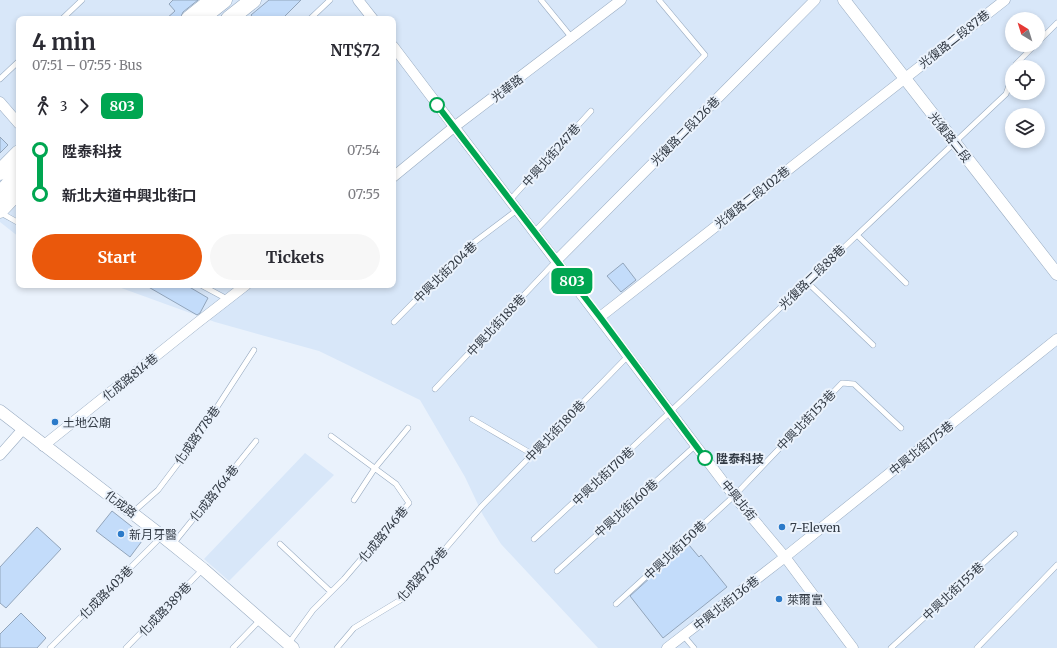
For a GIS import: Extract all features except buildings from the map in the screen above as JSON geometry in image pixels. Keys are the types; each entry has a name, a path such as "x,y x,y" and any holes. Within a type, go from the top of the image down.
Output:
{"main road":[{"path":"193,16 213,0"},
{"path":"204,16 224,0"},
{"path":"218,16 238,0"},
{"path":"233,16 253,0"},
{"path":"241,16 261,0"},
{"path":"0,172 16,156"},
{"path":"0,181 16,164"},
{"path":"0,194 16,177"},
{"path":"0,202 16,186"},
{"path":"0,211 16,193"}],"street":[{"path":"358,0 371,16"},
{"name":"光華路","path":"396,174 454,127 622,0"},
{"name":"光復路二段126巷","path":"556,261 815,0"},
{"name":"光復路二段","path":"844,0 1057,274"},
{"name":"光復路二段87巷","path":"904,78 1005,0"},
{"name":"中興北街","path":"396,50 600,317 734,496 786,557 853,648"},
{"name":"光復路二段102巷","path":"600,317 904,78"},
{"path":"0,102 16,121"},
{"path":"227,300 242,288"},
{"name":"化成路814巷","path":"43,446 227,300"},
{"name":"中興北街175巷","path":"786,557 1057,339"},
{"name":"化成路","path":"0,411 43,446 203,569 291,646"},
{"path":"0,455 23,429"},
{"name":"中興北街136巷","path":"667,648 786,557"}],"lane":[{"path":"65,16 82,0"},
{"path":"313,16 330,0"},
{"path":"541,0 572,38"},
{"path":"534,232 705,55 659,0"},
{"path":"1045,35 1057,23"},
{"path":"1020,60 1028,52"},
{"path":"0,79 16,64"},
{"name":"光復路二段88巷","path":"671,413 857,234 1005,95"},
{"name":"中興北街247巷","path":"510,200 591,111"},
{"name":"中興北街204巷","path":"394,322 468,247 517,210"},
{"path":"0,211 16,221"},
{"path":"857,234 906,283"},
{"name":"中興北街188巷","path":"435,389 556,261"},
{"path":"807,282 873,345"},
{"path":"206,288 227,300"},
{"name":"化成路778巷","path":"132,513 158,490 195,441 254,350"},
{"name":"中興北街180巷","path":"482,506 628,356"},
{"name":"中興北街153巷","path":"734,496 842,383 854,384 901,428"},
{"name":"中興北街170巷","path":"534,539 671,413"},
{"path":"472,419 532,454"},
{"path":"354,500 375,468 408,428"},
{"name":"化成路746巷","path":"291,646 313,610 344,579 409,503 396,484 331,436"},
{"name":"化成路764巷","path":"172,544 256,441"},
{"name":"中興北街160巷","path":"557,571 696,445"},
{"name":"中興北街150巷","path":"616,604 734,496"},
{"name":"化成路736巷","path":"337,648 354,628 402,600 482,506"},
{"name":"中興北街155巷","path":"891,648 1015,534"},
{"name":"化成路403巷","path":"50,648 162,536"},
{"path":"280,544 331,592"},
{"path":"976,648 1057,565"},
{"name":"化成路389巷","path":"126,648 203,569"},
{"path":"233,648 261,620"},
{"path":"683,635 694,648"}],"shaded area":[{"path":"0,0 1057,0 1057,648 598,648 501,544 483,515 465,477 420,400 319,351 215,322 121,288 396,288 396,16 16,16 16,235 0,222"},
{"path":"305,453 334,475 229,581 204,559"}],"bus line":[{"name":"803","path":"437,105 600,317 705,458"}],"place":[{"name":"土地公廟","path":"55,422"},
{"name":"陞泰科技","path":"705,458"},
{"name":"7-Eleven","path":"782,527"},
{"name":"新月牙醫","path":"121,534"},
{"name":"萊爾富","path":"779,599"}]}
